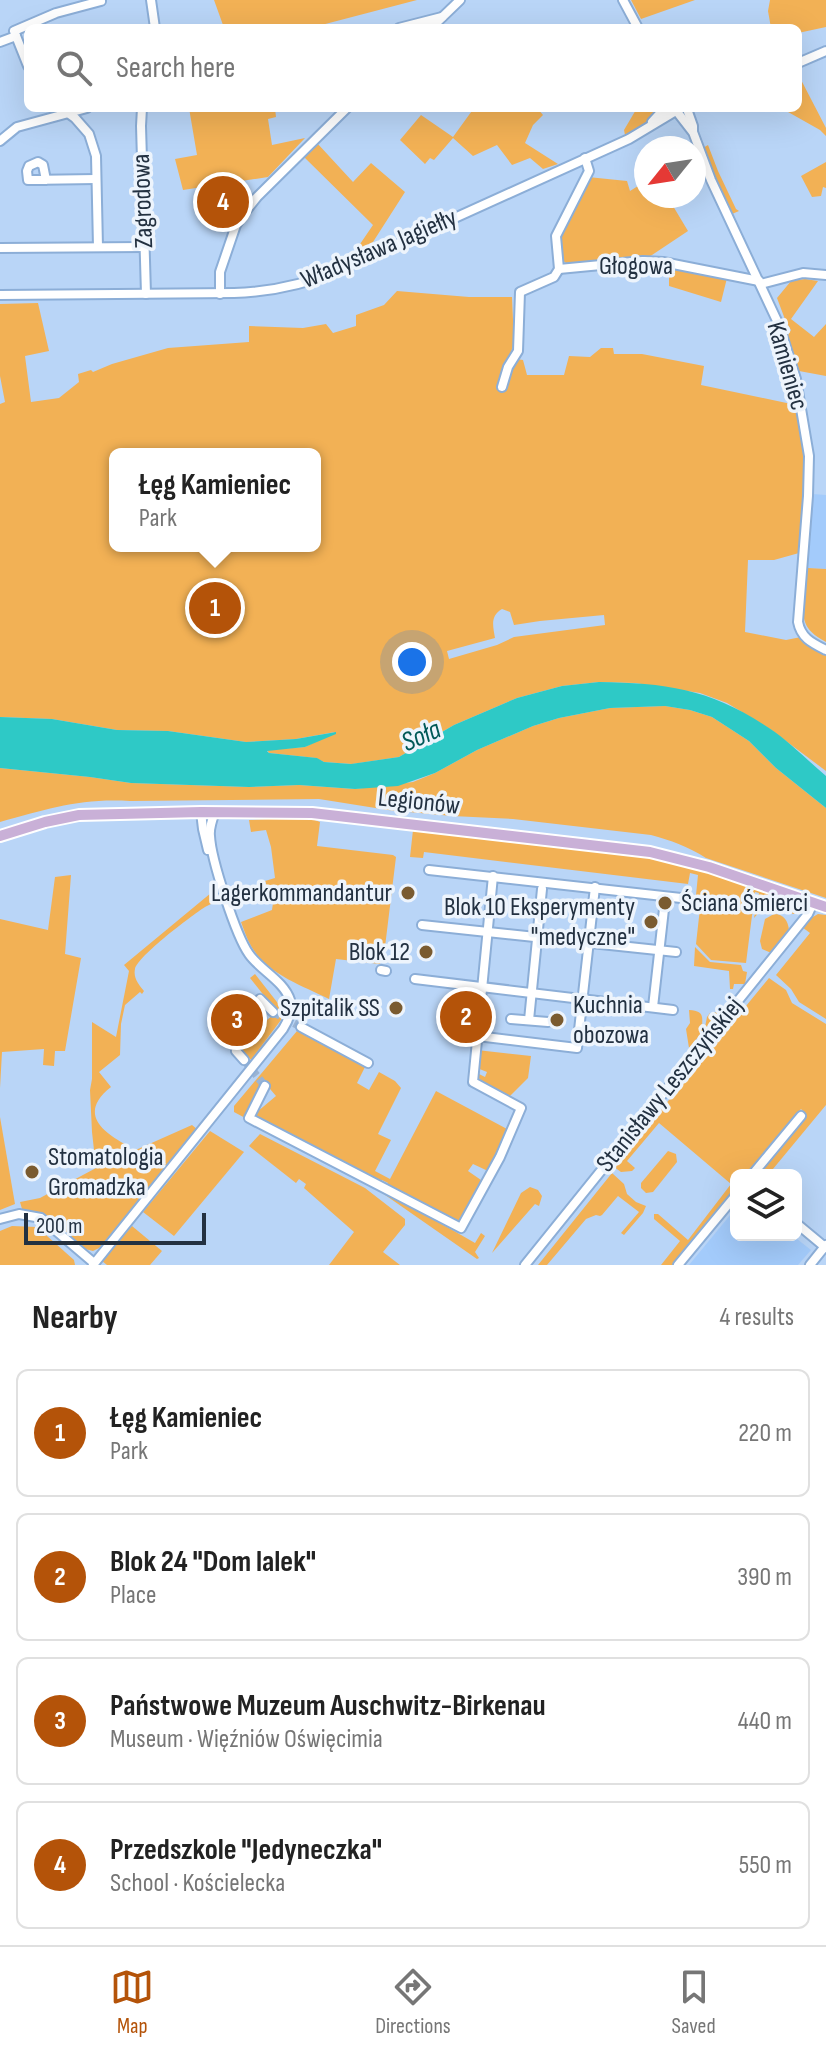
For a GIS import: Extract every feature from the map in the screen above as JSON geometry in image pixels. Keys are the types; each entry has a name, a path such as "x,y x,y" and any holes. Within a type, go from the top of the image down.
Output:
{"main road":[{"name":"Legionów","path":"0,836 79,815 312,813 650,852 709,867 826,907"}],"street":[{"path":"151,0 154,24"},
{"path":"435,24 460,0"},
{"path":"623,0 636,24"},
{"path":"30,24 56,13 101,1"},
{"path":"415,24 442,17"},
{"path":"24,27 14,31 24,56"},
{"path":"0,42 16,36"},
{"path":"802,61 826,51"},
{"path":"0,141 17,127 72,112"},
{"name":"Zagrodowa","path":"142,112 146,294"},
{"path":"220,294 220,272 241,217 257,197 343,112"},
{"name":"Władysława Jagiełły","path":"0,295 220,294 299,285 321,278 585,158 645,130 674,112"},
{"name":"Kamieniec","path":"679,112 693,126 711,180 779,325 796,379 809,456 798,622 804,637 826,650"},
{"path":"68,113 89,134 96,156 98,247"},
{"path":"502,387 508,367 518,351 520,292 554,277 559,269 556,236 589,171 585,158"},
{"path":"46,180 96,179"},
{"path":"0,248 145,247"},
{"name":"Głogowa","path":"559,269 663,262 760,283"},
{"path":"760,283 803,273 826,275"},
{"path":"201,812 205,841 222,882"},
{"path":"0,1219 19,1214 41,1218 93,1264 283,1029 291,1009 290,998 249,955 242,943 210,837 215,812"},
{"path":"429,870 681,898"},
{"path":"265,1086 249,1118 461,1228 500,1157 521,1108 473,1082 493,876"},
{"path":"477,1036 577,1048 595,887"},
{"path":"529,1020 542,889"},
{"name":"Stanisławy Leszczyńskiej","path":"525,1265 808,914 813,903"},
{"path":"653,1007 664,909"},
{"path":"422,925 676,952"},
{"path":"415,979 673,1010"},
{"path":"260,999 273,1012"},
{"path":"511,1019 548,1022"},
{"path":"301,1027 368,1063"},
{"path":"236,1051 244,1060"},
{"path":"757,1169 801,1116"},
{"path":"678,1265 730,1202"},
{"path":"802,1228 825,1247 810,1265"}],"shaded area":[{"path":"214,0 417,0 325,24 223,24"},
{"path":"631,0 695,0 641,19"},
{"path":"770,0 826,0 826,27 802,32 802,24 770,24"},
{"path":"802,82 826,128 826,136 788,112 802,112"},
{"path":"190,112 275,112 276,117 268,119 272,145 305,138 268,177 183,190 175,159 197,155"},
{"path":"471,112 540,112 543,115 533,125 525,143 558,164 543,169 530,158 512,165 497,145 473,156 453,138 434,160 430,158 425,164 400,140 421,115 453,137"},
{"path":"635,112 654,112 639,127 625,135 624,130"},
{"path":"317,143 353,182 371,163 405,192 373,242 356,250 373,225 304,157"},
{"path":"706,146 739,211 732,214 710,167"},
{"path":"826,162 826,188 823,187 821,196 812,197 801,176"},
{"path":"588,177 627,181 630,191 634,188 634,208 674,208 688,231 649,257 570,266 562,260 560,236"},
{"path":"669,266 727,278 721,302 669,286"},
{"path":"791,281 818,281 791,319 814,337 826,324 826,376 799,371 787,337 791,330 777,298"},
{"path":"397,291 512,297 514,343 509,358 523,360 527,375 564,375 569,356 590,357 601,348 613,348 614,354 642,354 704,366 701,385 796,405 807,463 799,553 774,560 748,560 745,632 786,640 801,637 826,652 826,771 770,729 727,703 700,693 635,683 599,682 562,686 517,698 454,725 399,757 352,764 269,753 267,750 305,747 335,732 296,739 246,742 168,731 117,730 52,719 0,717 0,404 5,402 0,376 0,304 38,303 49,351 25,356 31,402 59,398 79,382 78,374 168,348 249,342 249,326 303,328 326,324 333,333 356,326 356,315 384,305","holes":["502,609 510,612 514,625 604,615 605,625 514,637 449,659 447,651 495,638 494,618"]},
{"path":"812,494 826,495 826,569 808,568"},
{"path":"808,568 826,569 826,642 812,633 805,622 804,584"},
{"path":"599,682 646,684 688,691 728,704 748,715 784,739 826,776 826,808 776,768 749,741 712,717 665,706 610,708 559,718 533,726 477,750 435,773 398,786 355,789 299,785 249,787 131,783 0,768 0,717 52,719 117,730 168,731 246,742 296,739 336,732 305,747 267,751 351,764 399,757 454,725 517,698 562,686"},
{"path":"665,706 712,717 749,741 776,768 826,808 826,898 706,858 679,844 651,835 513,819 388,810 319,799 95,801 0,822 0,768 131,783 249,787 299,785 355,789 413,782 477,750 559,718 610,708"},
{"path":"307,817 320,822 317,846 396,857 384,955 380,964 336,959 329,999 286,978 266,964 251,946 241,922 272,910 273,903 265,881 275,878 266,830 251,832 249,820"},
{"path":"413,830 653,858 791,900 768,896 800,913 793,914 773,906 754,918 759,893 755,892 746,963 711,960 696,944 700,908 695,905 698,875 690,873 688,884 424,852 423,858 410,857"},
{"path":"71,875 65,954 81,958 65,1051 55,1051 54,1066 43,1065 44,1049 2,1052 0,1088 0,919 48,930 55,877"},
{"path":"217,888 221,899 166,936 138,963 136,978 144,991 125,1005 120,1055 99,1072 111,1087 101,1096 95,1113 102,1127 127,1145 129,1153 192,1125 198,1130 99,1248 93,1251 85,1249 41,1215 22,1209 20,1202 40,1198 96,1168 90,1090 92,1022 116,1037 129,971 124,965"},
{"path":"774,914 785,919 789,930 774,952 769,952 762,949 760,941 765,919"},
{"path":"818,914 826,915 826,1019 799,1002 776,975 810,933 802,927 806,921"},
{"path":"695,947 710,962 741,965 747,972 745,984 734,984 730,989 729,971 694,966"},
{"path":"255,974 284,1011 281,1020 251,1060 237,1046 274,1014 267,1006 270,1003 250,978"},
{"path":"769,978 786,990 792,1003 826,1024 826,1105 773,1169 761,1169 805,1113 801,1109 752,1169 730,1169 730,1183 659,1123 627,1161 635,1168 632,1171 621,1172 614,1167"},
{"path":"689,1010 701,1014 702,1026 705,1027 710,1013 713,1017 713,1012 718,1013 689,1048 686,1029 690,1023"},
{"path":"297,1031 365,1067 357,1083 369,1090 379,1072 401,1088 378,1134 391,1140 375,1171 390,1179 436,1091 507,1129 488,1171 473,1164 468,1171 481,1180 459,1223 387,1186 388,1183 382,1180 380,1184 250,1118 276,1096 265,1083 247,1119 234,1112 234,1106"},
{"path":"477,1050 531,1056 528,1078 508,1098 481,1083 477,1073 485,1077 487,1072 477,1068"},
{"path":"0,1117 15,1204 0,1210"},
{"path":"210,1131 244,1152 174,1236 143,1212"},
{"path":"260,1134 365,1188 405,1219 405,1225 383,1252 400,1265 329,1265 354,1232 304,1188 306,1184 299,1179 296,1183 249,1146"},
{"path":"668,1151 676,1154 677,1162 653,1192 646,1193 641,1183"},
{"path":"612,1173 624,1184 627,1194 646,1206 643,1213 624,1235 621,1233 639,1212 618,1196 602,1215 586,1219 547,1265 538,1265"},
{"path":"730,1185 730,1195 674,1265 661,1265 680,1241 654,1219 654,1214 658,1214 688,1240"},
{"path":"530,1187 542,1196 539,1206 535,1204 492,1253 521,1193"},
{"path":"378,1190 475,1243 481,1233 485,1236 475,1252 479,1258"},
{"path":"730,1215 730,1241 800,1241 811,1250 798,1265 689,1265"},
{"path":"12,1226 37,1227 74,1260 75,1265 0,1265 0,1231"},
{"path":"132,1226 162,1251 150,1265 107,1265 102,1261"}],"tunnel":[{"path":"273,1012 301,1027"},
{"path":"231,1039 229,1041 236,1051"},
{"path":"244,1060 265,1086"}],"place":[{"name":"Przedszkole \"Jedyneczka\"","path":"223,202"},
{"name":"Łęg Kamieniec","path":"215,608"},
{"name":"Lagerkommandantur","path":"408,893"},
{"name":"Ściana Śmierci","path":"665,903"},
{"name":"Blok 10 Eksperymenty \"medyczne\"","path":"651,922"},
{"name":"Blok 12","path":"426,952"},
{"name":"Szpitalik SS","path":"396,1008"},
{"name":"Blok 24 \"Dom lalek\"","path":"466,1017"},
{"name":"Państwowe Muzeum Auschwitz-Birkenau","path":"237,1020"},
{"name":"Kuchnia obozowa","path":"557,1020"},
{"name":"Stomatologia Gromadzka","path":"32,1172"}],"water label":[{"name":"Soła","path":"421,736"}]}
